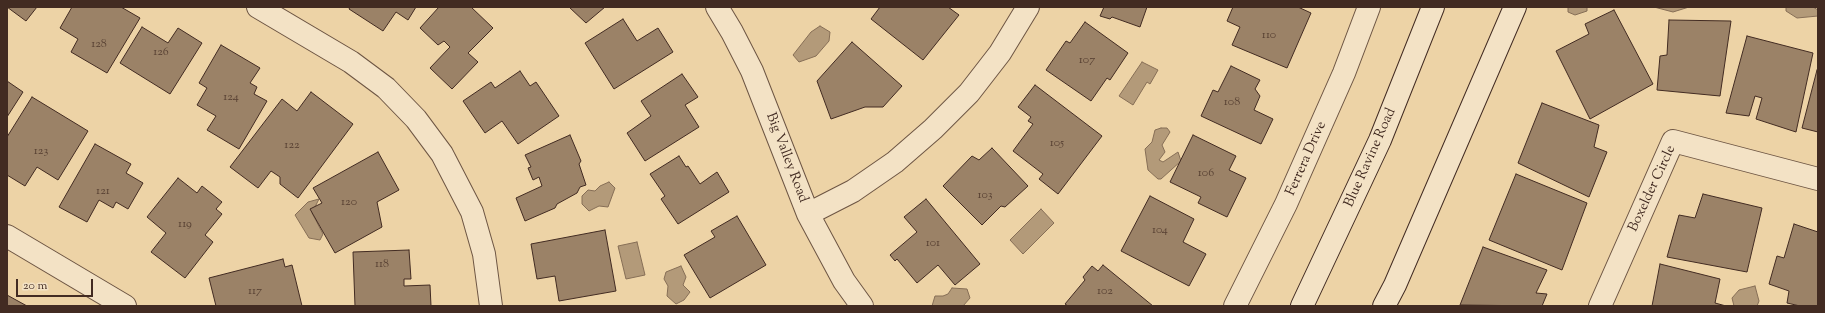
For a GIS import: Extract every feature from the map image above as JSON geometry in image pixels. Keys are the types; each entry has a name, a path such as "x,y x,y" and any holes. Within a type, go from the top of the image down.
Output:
{"street":[{"path":"258,7 351,62 386,88 416,119 442,154 472,212 484,254 491,306"},
{"name":"Big Valley Road","path":"717,7 752,70 808,214 844,281 862,306"},
{"path":"808,214 853,191 895,162 933,129 969,93 1000,53 1028,7"},
{"name":"Ferrera Drive","path":"1235,306 1286,204 1344,73 1369,7"},
{"name":"Blue Ravine Road","path":"1302,306 1380,140 1433,7"},
{"path":"1384,306 1395,285 1515,7"},
{"name":"Boxelder Circle","path":"1600,306 1672,140 1818,179"},
{"path":"7,236 125,306"}],"shaded area":[{"path":"1568,7 1587,7 1587,11 1575,15 1568,12"},
{"path":"1654,7 1689,7 1673,12"},
{"path":"1786,7 1813,7 1818,10 1818,16 1797,18 1786,11"},
{"path":"820,26 830,32 829,41 816,56 799,62 793,55 811,32"},
{"path":"1142,62 1158,70 1150,84 1147,82 1133,105 1119,96"},
{"path":"1167,128 1170,132 1162,145 1165,152 1159,160 1163,162 1178,152 1181,161 1161,179 1158,179 1148,170 1145,149 1152,142 1155,130"},
{"path":"609,182 615,188 608,207 599,206 589,211 582,204 582,196 588,190 595,191 600,186"},
{"path":"319,199 312,213 323,234 320,240 309,238 295,215 308,202"},
{"path":"1041,209 1054,223 1023,254 1010,240"},
{"path":"637,242 645,275 626,279 618,246"},
{"path":"681,266 686,277 683,285 690,292 684,300 676,304 667,296 668,286 664,279 666,272"},
{"path":"1755,286 1759,301 1757,306 1734,306 1732,298 1739,290"},
{"path":"952,288 967,289 970,298 963,306 932,306 935,296 943,296 948,294"}],"building":[{"path":"7,7 37,7 26,21"},
{"path":"72,7 121,7 140,18 107,73 71,52 78,39 60,28"},
{"path":"350,7 416,7 408,20 396,12 383,31 349,9"},
{"path":"439,7 471,7 493,28 468,53 478,62 452,89 430,68 450,47 444,41 438,45 420,28"},
{"path":"569,7 605,7 586,23"},
{"path":"880,7 948,7 959,15 923,60 871,19"},
{"path":"1104,7 1147,7 1140,27 1112,17 1110,19 1100,16"},
{"path":"1233,7 1298,7 1311,13 1287,68 1232,45 1240,27 1227,21"},
{"path":"1614,10 1653,84 1590,119 1556,51 1589,34 1585,24"},
{"path":"623,19 637,41 658,28 673,52 614,89 585,43"},
{"path":"1669,20 1731,21 1720,96 1657,90 1660,56 1667,55"},
{"path":"1085,22 1128,53 1110,80 1107,78 1091,101 1046,70 1066,41 1070,43"},
{"path":"142,27 168,43 178,28 202,43 170,94 120,63"},
{"path":"1747,36 1813,53 1796,132 1756,119 1762,98 1755,96 1749,116 1726,113"},
{"path":"852,42 902,86 883,107 865,107 831,119 817,81"},
{"path":"221,45 260,68 250,83 257,87 254,94 267,101 239,149 207,130 216,116 197,105 207,88 199,83"},
{"path":"1231,66 1260,80 1255,89 1260,96 1254,110 1273,119 1261,144 1201,116 1213,90 1218,92"},
{"path":"1818,70 1818,132 1802,128"},
{"path":"520,71 530,86 536,82 559,116 518,144 502,121 485,133 463,101 491,82 495,88"},
{"path":"682,74 698,97 685,105 699,127 645,161 627,133 651,116 641,101"},
{"path":"7,81 23,92 7,117"},
{"path":"1035,85 1102,136 1058,194 1039,179 1043,174 1013,151 1033,124 1028,121 1031,117 1018,107"},
{"path":"311,92 353,124 298,198 280,184 280,177 271,171 258,188 230,167 282,99 297,111"},
{"path":"32,97 88,131 58,180 37,167 25,186 7,175 7,137"},
{"path":"1542,103 1599,125 1594,147 1607,152 1589,197 1518,163"},
{"path":"570,135 581,161 579,164 586,185 580,187 577,193 557,204 555,208 525,221 516,198 542,186 539,177 533,180 528,168 531,167 525,155"},
{"path":"1193,135 1236,156 1229,170 1246,178 1227,217 1198,203 1201,197 1170,182"},
{"path":"95,144 131,164 126,173 143,183 128,209 116,202 113,208 99,200 87,222 59,207"},
{"path":"992,148 1028,186 1005,207 1001,206 982,225 943,186 972,156 979,160"},
{"path":"378,152 399,190 377,202 382,227 335,253 310,209 322,203 313,188"},
{"path":"679,156 700,184 717,172 729,192 678,224 661,199 665,196 650,174"},
{"path":"1516,174 1587,203 1562,270 1489,240"},
{"path":"178,178 197,193 202,186 222,202 216,209 222,214 205,235 213,242 185,278 151,252 166,233 147,217"},
{"path":"1703,194 1762,208 1747,272 1667,257 1679,215 1695,218"},
{"path":"1150,196 1194,219 1183,242 1206,254 1189,286 1121,251"},
{"path":"926,199 980,264 955,285 938,265 917,283 897,259 895,261 890,255 917,232 904,217"},
{"path":"737,216 766,265 710,298 684,255 715,237 711,231"},
{"path":"1794,224 1818,232 1818,306 1800,306 1787,303 1789,291 1769,284 1777,256 1784,258"},
{"path":"605,230 616,291 559,301 555,276 537,279 531,244"},
{"path":"1483,247 1547,270 1536,293 1547,294 1542,306 1460,305"},
{"path":"409,250 411,279 404,279 404,286 430,285 431,306 355,306 353,252"},
{"path":"283,259 285,267 292,265 302,306 216,306 209,278"},
{"path":"1660,264 1720,279 1715,303 1726,306 1652,306"},
{"path":"1103,265 1153,306 1068,306 1065,304 1085,280 1083,277 1092,266 1098,271"},
{"path":"7,295 27,306 7,306"}]}
